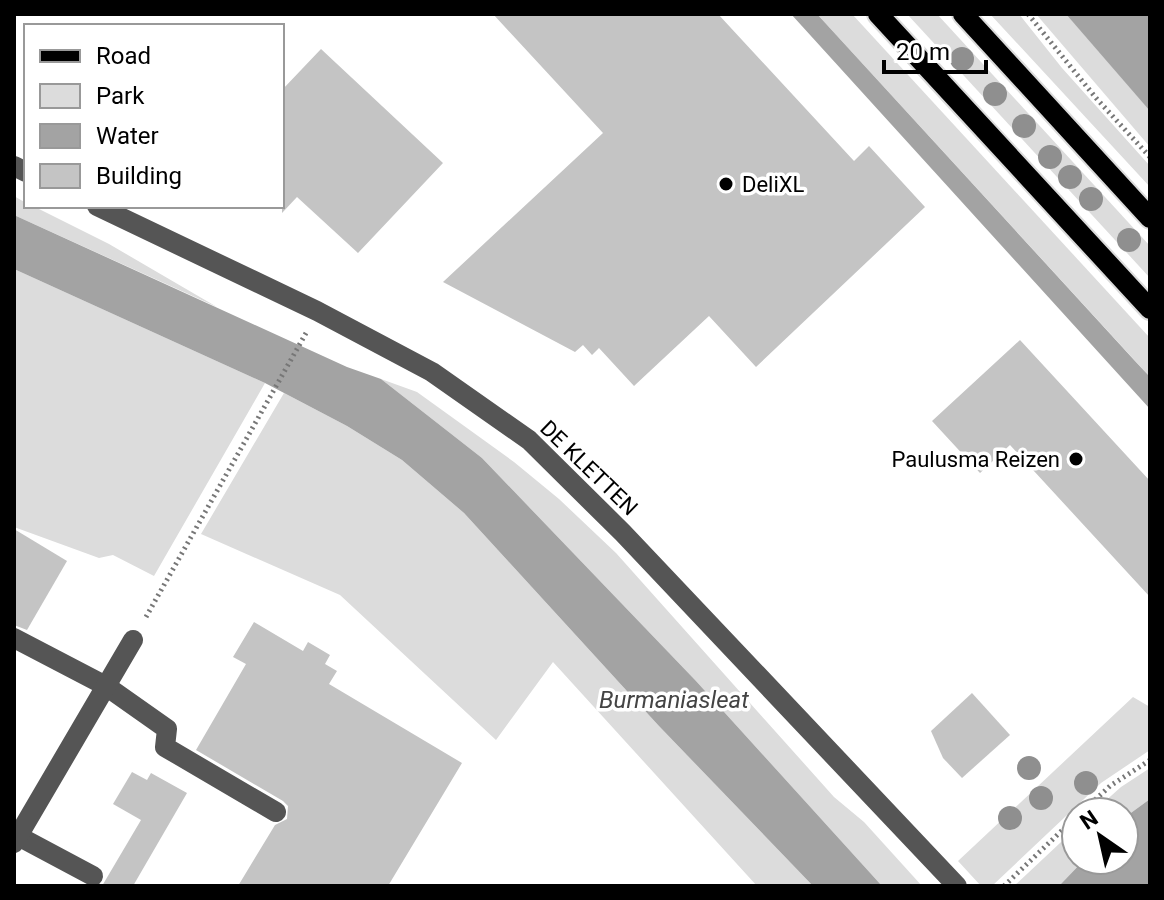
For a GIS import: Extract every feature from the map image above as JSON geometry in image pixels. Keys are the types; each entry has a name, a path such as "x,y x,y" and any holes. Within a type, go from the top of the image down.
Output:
{"main road":[{"path":"878,14 1150,309"},
{"path":"963,14 1150,218"}],"street":[{"name":"DE KLETTEN","path":"101,208 317,311 432,372 529,440 957,886"},
{"path":"14,638 106,686 167,729 165,747 276,812"},
{"path":"93,876 18,827 133,640"}],"path":[{"path":"1028,14 1096,98 1150,157"},
{"path":"133,640 301,343"},
{"path":"1099,796 1150,760"},
{"path":"1004,886 1060,832"}],"green space":[{"path":"817,14 852,14 1150,338 1150,377"},
{"path":"907,14 937,14 1150,246 1150,278"},
{"path":"990,14 1019,14 1062,68 1150,166 1150,187"},
{"path":"1036,14 1150,14 1150,147"},
{"path":"14,196 24,202 24,208 37,208 109,244 217,307 14,215"},
{"path":"14,269 265,383 154,576 113,555 99,558 14,527"},
{"path":"381,379 417,392 514,462 559,499 616,553 834,797 864,822 922,886 882,886 696,681 482,458"},
{"path":"284,393 347,426 402,460 464,513 658,725 813,886 757,886 553,662 496,740 340,595 201,534"},
{"path":"1133,697 1150,707 1150,750 1087,796 1060,796 1060,822 992,886 981,886 958,861"},
{"path":"1150,768 1150,799 1140,806 1140,796 1111,796"},
{"path":"1060,843 1060,876 1069,876 1059,886 1014,886"}],"water":[{"path":"791,14 817,14 1150,377 1150,409"},
{"path":"1066,14 1150,14 1150,111"},
{"name":"Burmaniasleat","path":"14,215 347,367 381,379 482,458 696,681 882,886 813,886 658,725 464,513 402,460 347,426 265,383 14,269"},
{"path":"1150,799 1150,886 1059,886 1069,876 1140,876 1140,806"}],"building":[{"name":"DeliXL","path":"493,14 718,14 854,161 869,146 925,207 756,367 709,316 634,386 599,348 592,355 583,345 575,352 443,282 603,133"},
{"path":"321,49 443,163 358,253 297,197 282,213 284,88"},
{"name":"Paulusma Reizen","path":"1020,340 1150,481 1150,597 1010,445 980,473 932,421"},
{"path":"14,529 67,561 27,630 14,625"},
{"path":"254,622 303,651 308,642 330,655 325,664 337,671 329,684 462,763 388,886 238,886 275,825 287,819 288,806 196,750 246,664 233,657"},
{"path":"972,693 1010,735 962,778 943,758 931,731"},
{"path":"132,772 147,780 151,773 187,793 133,886 102,886 141,820 113,804"}],"place":[{"name":"DeliXL","path":"726,184"},
{"name":"Paulusma Reizen","path":"1076,459"}]}
